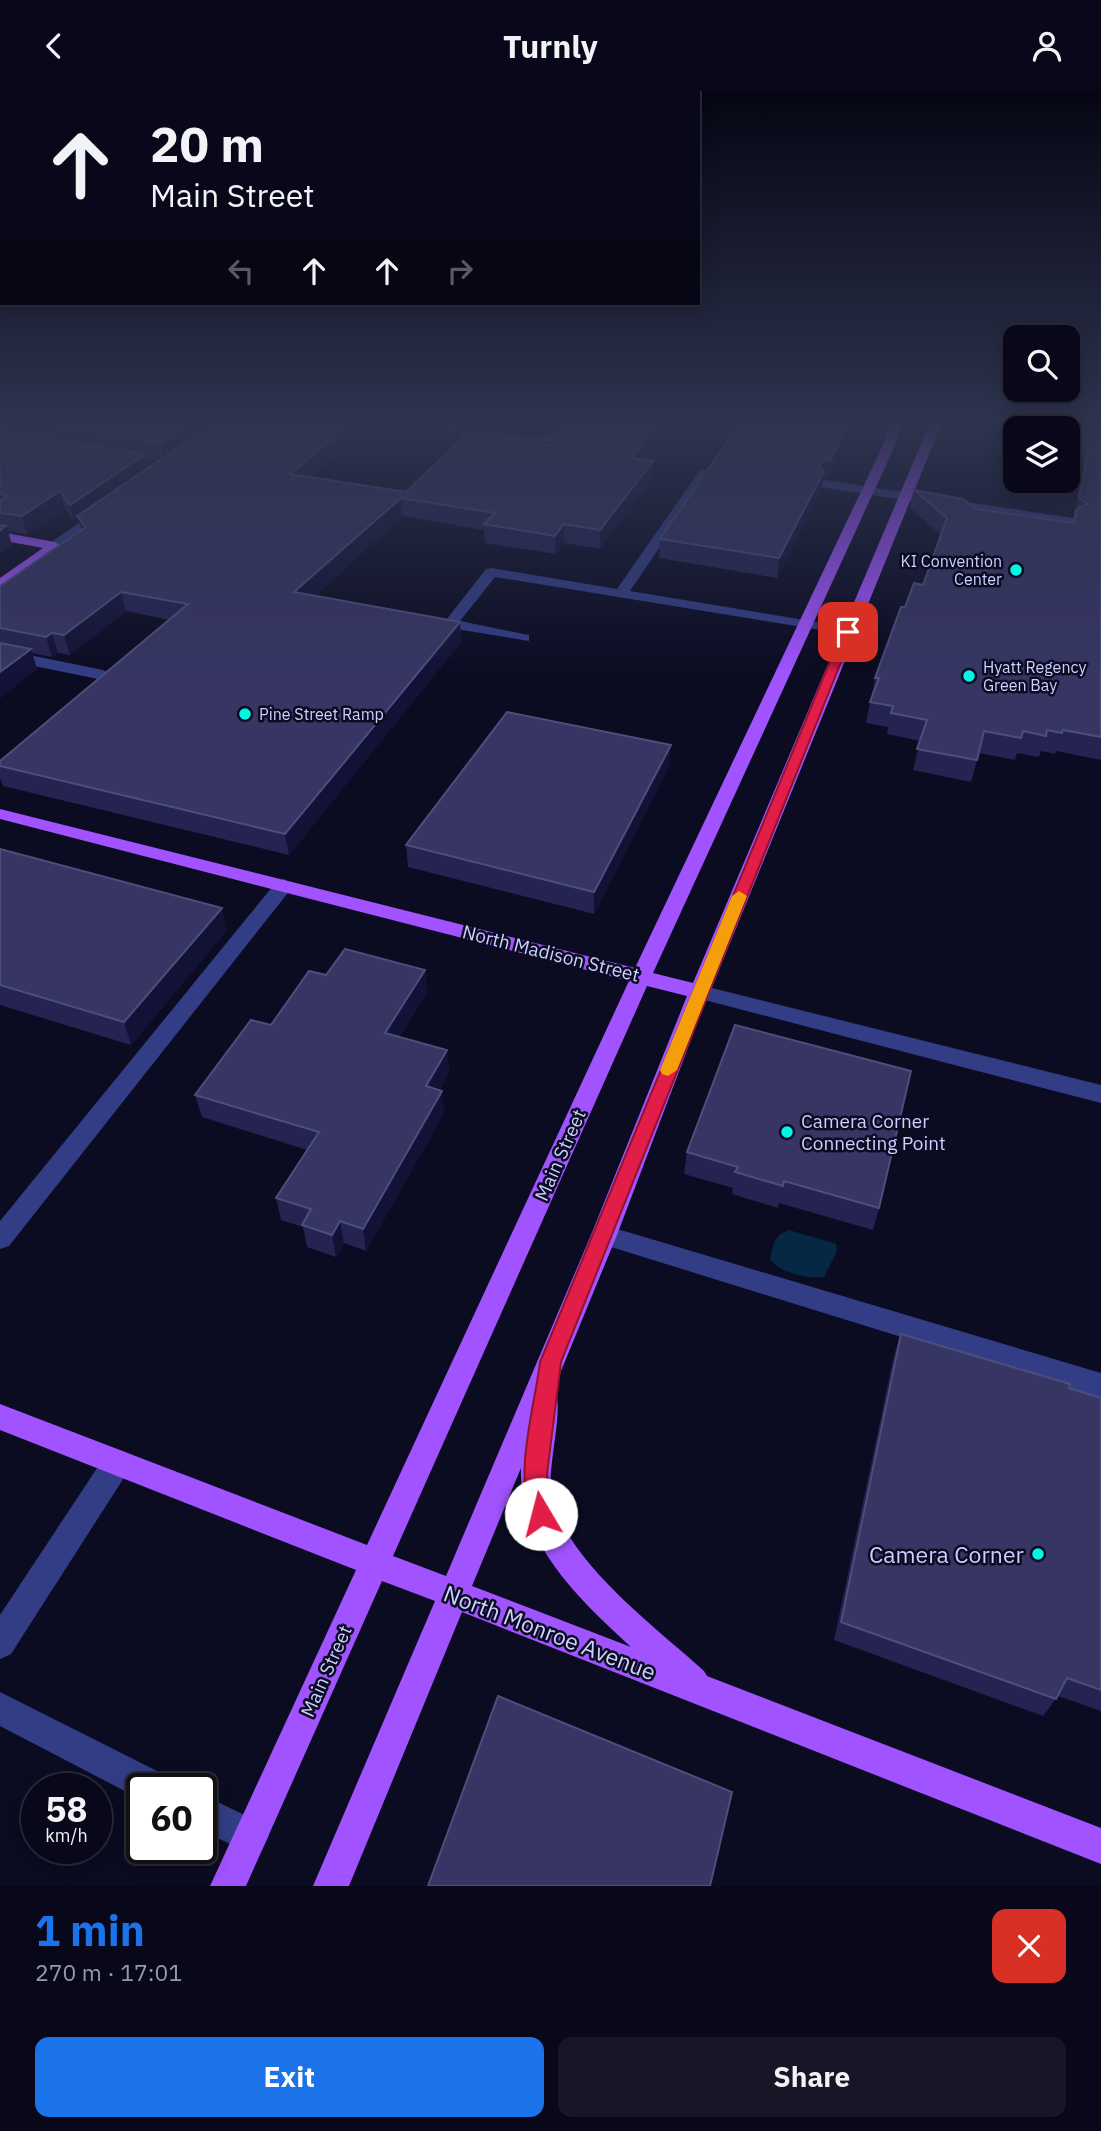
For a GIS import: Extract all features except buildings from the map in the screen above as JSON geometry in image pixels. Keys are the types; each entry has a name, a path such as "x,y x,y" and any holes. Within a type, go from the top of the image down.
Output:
{"main road":[{"name":"Main Street","path":"228,1886 642,976 859,509"},
{"path":"331,1886 604,1235 700,992 899,509"},
{"path":"0,536 55,546"},
{"path":"0,585 55,546"},
{"name":"North Madison Street","path":"0,814 151,855 284,885 700,992"},
{"path":"551,1362 536,1474 541,1514 575,1567 703,1691"},
{"name":"North Monroe Avenue","path":"0,1417 1101,1846"}],"street":[{"path":"55,546 109,509"},
{"path":"621,594 680,509"},
{"path":"983,509 1072,522"},
{"path":"524,638 450,624 491,572 848,632"},
{"path":"0,654 103,675"},
{"path":"0,1239 284,885"},
{"name":"North Madison Street","path":"700,992 1101,1094"},
{"path":"604,1235 1101,1386"},
{"path":"0,1643 117,1463"},
{"path":"0,1708 126,1773"},
{"path":"217,1819 251,1836"}],"water":[{"path":"789,1230 836,1244 837,1251 824,1277 794,1274 780,1268 770,1259 777,1238"}],"slow traffic":[{"path":"668,1070 739,896"}],"place":[{"name":"KI Convention Center","path":"1016,570"},
{"name":"Hyatt Regency Green Bay","path":"969,676"},
{"name":"Pine Street Ramp","path":"245,714"},
{"name":"Camera Corner Connecting Point","path":"787,1132"},
{"name":"Camera Corner","path":"1038,1554"}],"route":[{"path":"541,1514 536,1474 538,1440 551,1362 604,1235 686,1024 848,632"}]}
